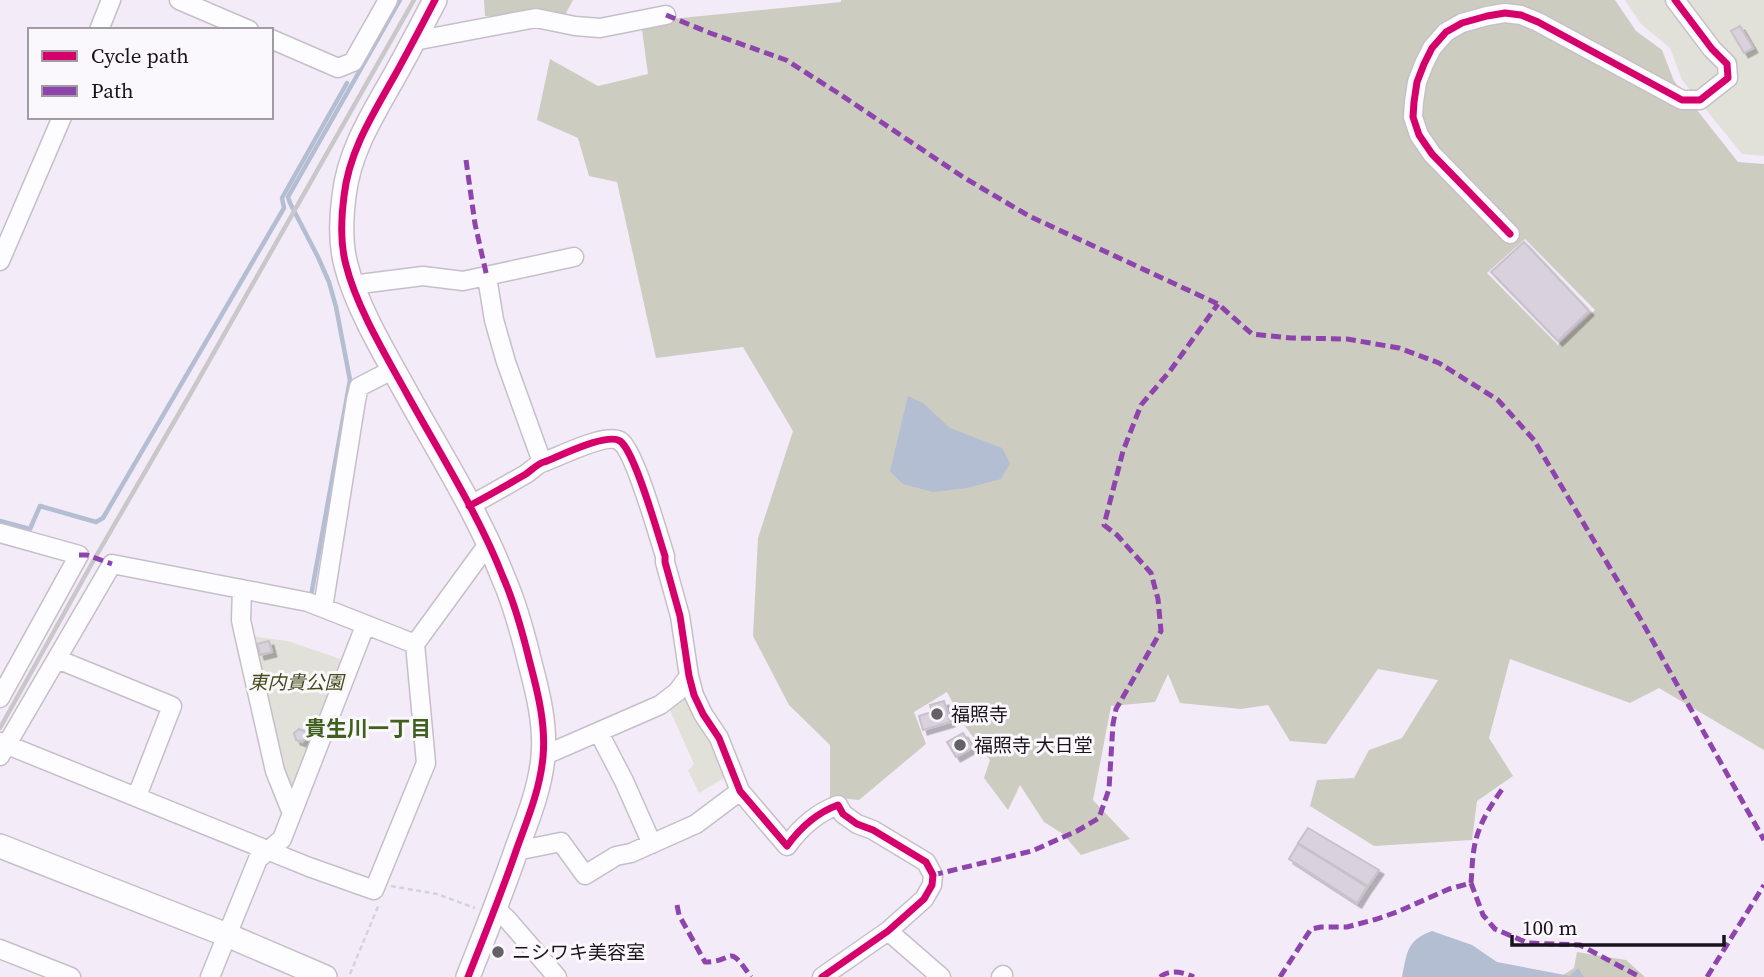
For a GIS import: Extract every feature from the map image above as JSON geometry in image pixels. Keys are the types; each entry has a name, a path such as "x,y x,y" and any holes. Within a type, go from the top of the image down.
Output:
{"street":[{"path":"100,28 111,0"},
{"path":"179,0 244,28"},
{"path":"273,40 338,68 354,62 388,0"},
{"path":"435,0 364,130 351,160 342,218 342,239 345,263 352,285 503,575 527,648 541,708 543,756 534,803 468,977"},
{"path":"1510,234 1432,154 1419,135 1413,117 1413,102 1417,82 1432,48 1446,32 1462,23 1505,13 1521,15 1682,100 1700,100 1728,78 1727,64 1675,0"},
{"path":"414,41 536,18 600,28 666,15"},
{"path":"0,261 61,119"},
{"path":"352,285 423,276 463,281 574,257"},
{"path":"487,277 494,320 506,362 542,462"},
{"path":"323,608 359,387 394,369"},
{"path":"469,506 542,462 600,441 614,439 623,443 638,475 665,556 680,616 694,695 719,738 740,792 787,846 803,826 825,810 838,805 843,814 857,824 873,830 926,862 933,875 932,885 924,899 832,974"},
{"path":"0,533 79,555 0,698"},
{"path":"415,644 308,602 112,564 2,748 137,796 309,867 376,885 426,763 415,644 488,544"},
{"path":"242,589 241,620 244,634 275,771 291,811"},
{"path":"210,977 258,859 282,839 365,625"},
{"path":"57,659 172,706 137,796"},
{"path":"543,756 660,705 677,692 689,676"},
{"path":"599,733 625,782 652,844"},
{"path":"516,851 561,842 585,875 616,856 652,844 696,824 740,792"},
{"path":"0,846 227,935 325,977"},
{"path":"494,912 508,920 557,977"},
{"path":"888,931 941,977"},
{"path":"0,949 71,977"}],"path":[{"path":"350,974 381,899 376,885 438,894 494,912"}],"green space":[{"path":"1625,0 1764,0 1764,156 1742,154 1682,80 1670,48 1641,24"},
{"name":"東内貴公園","path":"251,636 288,641 343,660 294,785 288,787"},
{"path":"686,687 731,774 699,793 688,770 694,764 668,706"}],"shaded area":[{"path":"484,0 573,0 565,15 485,16"},
{"path":"1615,0 1636,31 1662,50 1674,81 1738,162 1764,164 1764,750 1659,688 1630,703 1510,659 1489,738 1513,776 1477,801 1472,840 1374,846 1310,806 1317,780 1354,778 1369,750 1402,738 1438,680 1378,669 1326,744 1290,741 1268,705 1241,709 1180,703 1168,674 1155,702 1111,706 1093,800 1130,839 1081,855 1063,834 1044,822 1020,785 1008,810 984,778 990,760 965,726 947,692 914,712 926,744 859,800 830,797 830,745 789,705 753,636 758,538 793,431 743,347 656,358 617,182 589,176 578,138 537,120 550,59 598,86 648,74 641,22 841,2","holes":["1525,239 1595,310 1558,345 1487,273"]},
{"path":"1577,952 1626,960 1645,977 1560,977 1574,968"}],"water":[{"path":"908,396 923,403 950,428 1002,448 1010,463 1001,479 967,488 933,492 903,484 890,471"},
{"path":"1432,931 1472,945 1497,962 1570,976 1578,968 1584,977 1402,977 1413,943"}],"building":[{"path":"1740,26 1753,48 1744,53 1731,31"},
{"path":"1524,242 1589,311 1558,341 1491,272"},
{"path":"269,641 272,652 260,655 257,644"},
{"name":"福照寺","path":"944,701 950,722 923,730 919,716 932,712 930,705"},
{"path":"299,729 304,731 306,738 302,742 296,740 294,733"},
{"name":"福照寺 大日堂","path":"963,733 972,748 956,757 947,742"},
{"path":"1308,828 1379,870 1368,886 1298,843"},
{"path":"1298,844 1367,887 1357,903 1289,859"}],"waterway":[{"path":"311,596 350,380 329,282 288,197 400,0"},
{"path":"0,521 30,529 40,506 96,522 103,518 284,208 282,198 347,83"}],"railway":[{"path":"0,728 414,0"}],"marked path":[{"path":"666,15 786,60 963,177 1029,216 1218,304 1252,334 1347,339 1399,348 1439,363 1498,400 1534,440 1641,620 1764,840"},
{"path":"466,160 475,224 487,277"},
{"path":"933,875 1032,851 1099,818 1109,789 1116,709 1161,631 1158,599 1151,573 1117,535 1104,525 1123,451 1141,405 1170,371 1218,304"},
{"path":"79,555 87,555 112,564"},
{"path":"1471,883 1478,832 1504,787"},
{"path":"1280,977 1311,929 1347,927 1377,919 1449,889 1471,883 1483,915 1495,929 1528,943 1580,945 1640,977"},
{"path":"1707,977 1764,885"},
{"path":"677,905 679,915 705,962 734,956 751,977"},
{"path":"1160,977 1176,972 1194,977"}],"cycle path":[{"path":"435,0 357,148 347,179 342,231 346,265 364,314 471,507 507,587 522,630 541,709 544,745 536,792 468,977"},
{"path":"1510,234 1432,154 1419,135 1413,117 1414,102 1417,82 1432,48 1446,32 1462,23 1505,13 1521,15 1682,100 1700,100 1728,78 1727,64 1712,49 1675,0"},
{"path":"469,506 539,464 582,446 614,439 626,448 639,476 665,556 680,616 694,695 719,738 740,791 787,846 809,822 838,805 843,814 857,824 873,830 926,862 933,875 932,885 924,899 888,931 822,977"}],"place":[{"name":"福照寺","path":"937,714"},
{"name":"福照寺 大日堂","path":"960,745"},
{"name":"ニシワキ美容室","path":"498,952"}],"district":[{"name":"貴生川一丁目","path":"368,729"}]}
